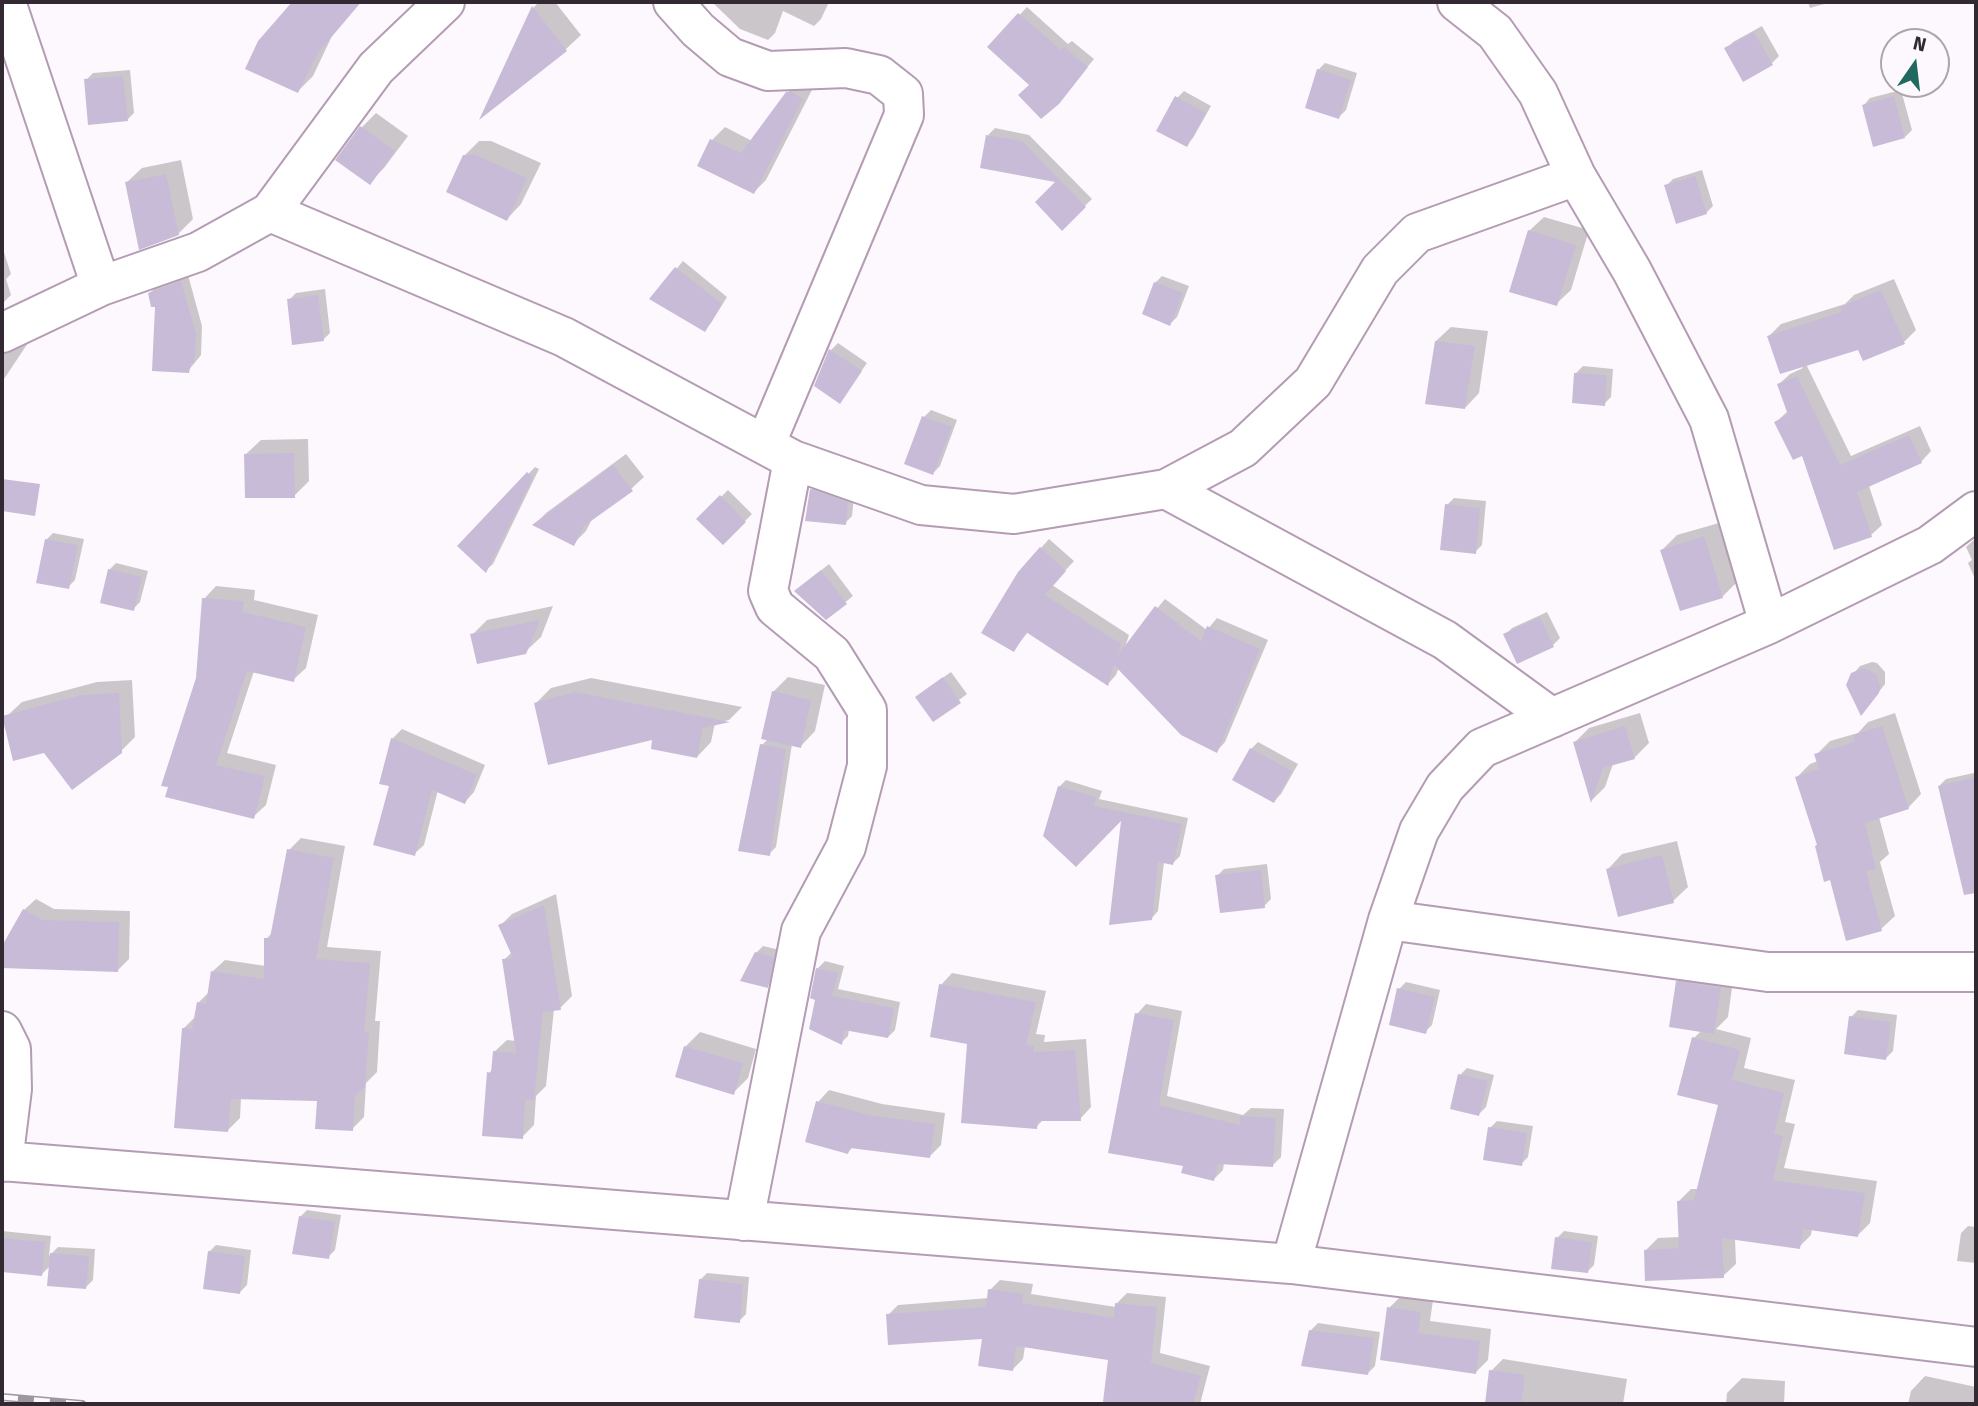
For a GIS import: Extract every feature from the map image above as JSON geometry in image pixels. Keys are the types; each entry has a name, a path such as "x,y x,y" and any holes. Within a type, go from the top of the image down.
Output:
{"street":[{"path":"6,2 101,286"},
{"path":"2,333 101,286 198,252 270,212 376,68 445,2"},
{"path":"673,2 698,30 730,57 768,71 846,68 879,75 903,94 904,115 780,452 768,590 775,607 832,654 867,710 867,766 846,847 801,931 744,1221"},
{"path":"1457,2 1495,32 1538,93 1576,176 1632,271 1709,419 1769,624"},
{"path":"270,212 564,337 780,452 920,505 1014,514 1166,489 1243,448 1312,382 1380,270 1417,233 1576,176"},
{"path":"1166,489 1445,640 1552,718"},
{"path":"1291,1264 1388,920 1419,831 1445,787 1482,748 1769,624 1930,545 1976,511"},
{"path":"1388,920 1768,972 1976,972"},
{"path":"2,1031 11,1049 12,1089 2,1162 1291,1264 1976,1347"}],"building":[{"path":"292,2 361,2 318,53 298,93 245,69 258,41"},
{"path":"532,6 567,51 479,120"},
{"path":"1018,13 1061,50 1064,47 1088,67 1059,104 1041,119 1018,95 1029,85 987,47"},
{"path":"1754,32 1773,65 1743,82 1724,48"},
{"path":"1317,69 1351,80 1339,119 1305,108"},
{"path":"123,76 128,121 88,125 84,79"},
{"path":"786,92 792,92 803,99 754,194 697,166 710,139 741,153"},
{"path":"1175,96 1206,113 1187,147 1156,131"},
{"path":"1895,98 1905,138 1873,147 1862,105"},
{"path":"360,126 395,151 370,185 335,160"},
{"path":"986,135 1022,141 1086,207 1062,231 1035,202 1055,182 980,168"},
{"path":"463,155 476,155 527,178 507,221 446,192"},
{"path":"166,174 179,235 139,250 125,182"},
{"path":"1695,176 1707,214 1676,224 1664,185"},
{"path":"1528,230 1576,245 1557,306 1509,292"},
{"path":"675,267 722,304 705,332 649,299"},
{"path":"181,281 196,334 194,363 191,363 189,373 152,371 155,307 151,307 148,293"},
{"path":"1154,282 1183,293 1170,326 1142,314"},
{"path":"1881,290 1905,344 1863,361 1858,350 1780,374 1767,336 1842,312 1840,307"},
{"path":"318,295 324,341 292,345 287,299"},
{"path":"1435,341 1475,346 1465,409 1425,404"},
{"path":"829,349 862,371 840,404 814,386"},
{"path":"1574,373 1607,375 1605,406 1572,403"},
{"path":"1797,376 1840,465 1909,435 1922,463 1857,492 1872,537 1834,550 1802,456 1793,460 1774,422 1788,415 1777,384"},
{"path":"922,416 952,427 933,475 904,464"},
{"path":"294,453 295,498 245,498 244,454"},
{"path":"613,465 633,491 584,526 574,546 532,525"},
{"path":"527,472 533,477 486,573 457,546"},
{"path":"2,479 40,484 35,516 2,511"},
{"path":"810,489 848,502 846,525 805,521"},
{"path":"720,495 746,522 723,545 696,519"},
{"path":"1445,504 1480,508 1476,554 1440,550"},
{"path":"1704,536 1723,598 1680,611 1660,550"},
{"path":"45,539 78,545 69,589 36,583"},
{"path":"1040,547 1066,571 1045,595 1121,644 1118,655 1155,606 1201,641 1207,626 1260,649 1217,753 1181,735 1114,665 1108,686 1026,632 1014,652 981,633 1018,572"},
{"path":"108,569 142,577 134,611 100,603"},
{"path":"821,570 847,604 826,620 794,591"},
{"path":"202,598 244,601 243,612 306,627 294,682 247,671 216,765 265,776 254,819 165,797 168,787 161,786 196,678"},
{"path":"1540,617 1554,647 1517,664 1503,634"},
{"path":"540,620 526,654 477,664 470,634"},
{"path":"1864,668 1876,674 1880,686 1879,693 1861,716 1846,685 1851,673"},
{"path":"943,677 961,703 933,722 915,697"},
{"path":"772,691 811,700 801,748 761,739"},
{"path":"575,692 730,722 703,728 697,758 651,749 652,740 548,765 534,703"},
{"path":"119,693 122,753 72,790 44,753 13,761 2,716 81,695"},
{"path":"1625,726 1635,759 1603,768 1591,803 1573,742"},
{"path":"1882,726 1909,809 1865,823 1876,869 1866,871 1882,931 1846,941 1830,880 1824,882 1815,846 1817,845 1795,777 1819,769 1814,754 1855,742 1853,735"},
{"path":"391,738 477,775 465,804 432,790 415,856 373,845 389,786 379,784"},
{"path":"760,744 786,749 770,856 738,851"},
{"path":"1250,748 1292,771 1274,803 1232,780"},
{"path":"1976,777 1976,893 1964,895 1938,786"},
{"path":"1058,786 1096,797 1094,806 1182,824 1173,865 1158,862 1152,920 1109,925 1121,821 1076,867 1043,836"},
{"path":"287,849 334,858 316,959 370,963 364,1032 369,1033 365,1086 355,1096 353,1131 315,1129 317,1101 231,1099 228,1132 174,1128 182,1028 192,1029 197,1002 206,1004 211,971 264,979 264,938 270,938"},
{"path":"1662,855 1674,903 1618,917 1606,869"},
{"path":"1261,870 1265,908 1220,913 1215,875"},
{"path":"544,905 561,1010 543,1012 534,1100 525,1100 523,1139 482,1136 487,1072 491,1073 493,1051 516,1053 502,959 513,958 498,925"},
{"path":"23,909 42,920 119,922 118,972 2,968 2,946"},
{"path":"755,952 774,957 768,988 740,981"},
{"path":"816,968 838,973 832,996 894,1008 888,1038 844,1030 842,1045 809,1029 815,1000 810,998"},
{"path":"1676,981 1721,988 1714,1034 1669,1027"},
{"path":"939,984 1036,1002 1026,1045 1034,1046 1033,1052 1075,1050 1081,1121 1038,1121 1037,1129 961,1123 967,1044 930,1037"},
{"path":"1397,988 1435,997 1426,1034 1389,1025"},
{"path":"1135,1013 1174,1020 1159,1105 1240,1125 1240,1116 1276,1118 1273,1167 1218,1164 1214,1181 1181,1173 1183,1166 1108,1153"},
{"path":"1849,1016 1891,1022 1886,1060 1844,1054"},
{"path":"1692,1037 1740,1050 1732,1080 1784,1093 1774,1134 1783,1136 1773,1180 1865,1193 1858,1237 1803,1229 1800,1249 1722,1238 1724,1278 1645,1281 1644,1250 1679,1248 1677,1201 1694,1200 1718,1105 1677,1095"},
{"path":"684,1046 743,1063 734,1095 675,1077"},
{"path":"1458,1074 1488,1081 1479,1116 1450,1109"},
{"path":"816,1101 870,1115 935,1124 930,1158 850,1148 848,1154 805,1142"},
{"path":"1488,1127 1527,1133 1522,1166 1483,1160"},
{"path":"299,1216 335,1222 329,1259 292,1254"},
{"path":"1555,1237 1592,1242 1588,1273 1551,1269"},
{"path":"2,1238 45,1242 42,1276 2,1272"},
{"path":"208,1251 245,1256 240,1294 203,1289"},
{"path":"50,1253 89,1256 86,1289 47,1286"},
{"path":"699,1279 743,1284 740,1323 694,1318"},
{"path":"988,1289 1023,1294 1022,1303 1114,1318 1115,1303 1157,1307 1151,1363 1201,1376 1193,1404 1103,1402 1108,1360 1016,1346 1013,1371 978,1366 982,1339 888,1345 886,1314 986,1307"},
{"path":"1387,1307 1421,1312 1418,1333 1480,1341 1476,1374 1380,1360"},
{"path":"1309,1330 1374,1338 1368,1375 1301,1366"},
{"path":"1489,1370 1525,1375 1521,1404 1485,1404"}],"railway":[{"path":"2,1397 82,1404"}]}
